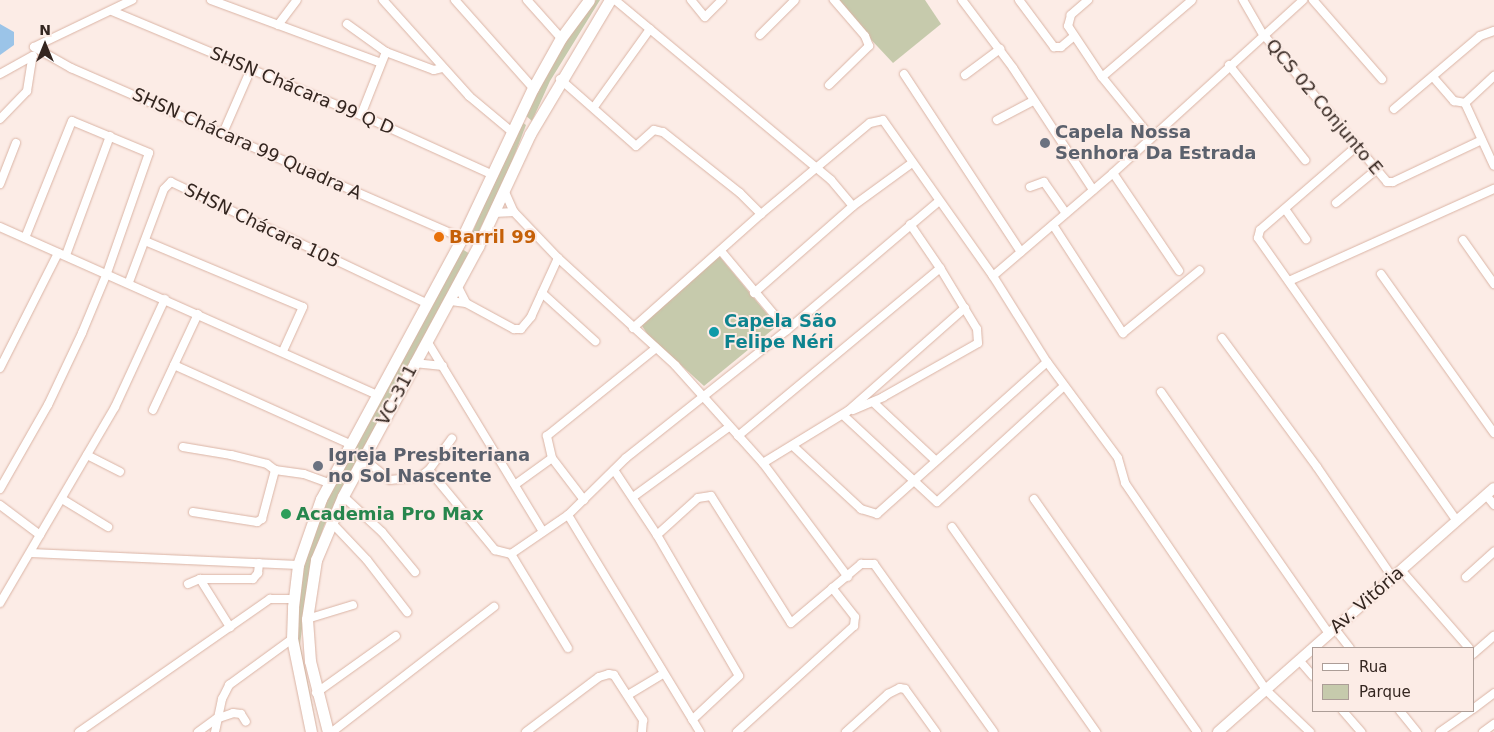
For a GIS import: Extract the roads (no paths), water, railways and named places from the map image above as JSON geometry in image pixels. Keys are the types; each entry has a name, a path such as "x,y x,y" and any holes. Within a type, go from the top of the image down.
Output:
{"main road":[{"path":"491,174 513,126 561,38 589,0"},
{"name":"VC-311","path":"331,729 316,693 312,673 307,619 316,560 344,496 414,363 451,301 530,134 560,79 610,0"},
{"path":"513,126 528,122 530,134"},
{"name":"VC-311","path":"311,732 292,638 293,599 298,565 329,483 462,238 491,174"},
{"path":"462,238 470,250 478,246"},
{"path":"362,422 368,417 376,416 374,439"}],"street":[{"path":"0,119 27,91 34,47 56,34 112,11 132,0"},
{"path":"210,0 222,2 381,63"},
{"path":"278,25 296,0"},
{"path":"383,0 442,68 513,126"},
{"path":"454,0 533,88"},
{"path":"527,0 561,38"},
{"path":"615,0 840,189 853,206"},
{"path":"691,0 705,17 722,0"},
{"path":"760,35 795,0"},
{"path":"829,85 867,50 869,43 834,0"},
{"path":"962,0 1000,49 1032,101 1093,190"},
{"path":"1018,0 1054,47 1061,47 1074,36"},
{"path":"1088,0 1071,16 1068,26 1102,77 1151,137"},
{"path":"1102,77 1192,0"},
{"name":"QCS 02 Conjunto E","path":"1243,0 1263,34 1385,180 1393,182 1482,140"},
{"path":"993,276 1112,174 1228,65 1303,0"},
{"path":"1313,0 1382,80"},
{"name":"SHSN Chácara 99 Q D","path":"112,11 361,115 491,174"},
{"path":"347,24 386,52 434,70 442,68"},
{"path":"594,107 650,29"},
{"path":"1394,109 1480,36 1494,31"},
{"name":"SHSN Chácara 99 Quadra A","path":"34,47 71,68 223,132 462,238"},
{"path":"965,75 1000,49"},
{"path":"361,115 386,52"},
{"path":"0,74 32,58"},
{"path":"1228,65 1305,160"},
{"path":"223,132 251,69"},
{"path":"904,74 1021,252"},
{"path":"1465,103 1494,76"},
{"path":"1433,77 1454,101 1465,103"},
{"path":"560,79 636,146 654,130 663,132 740,193 761,214"},
{"path":"997,120 1032,101"},
{"path":"1465,103 1494,166"},
{"path":"633,328 761,214 870,123 879,118 886,123 938,202 993,276 1046,362 1118,458 1125,483 1266,690 1310,732"},
{"path":"0,488 48,405 107,273 149,152 72,121 25,238"},
{"path":"0,368 62,254 110,136"},
{"path":"0,184 16,143"},
{"path":"1357,146 1260,230 1260,242 1457,521"},
{"path":"754,293 853,206 912,163"},
{"path":"1336,203 1376,170"},
{"path":"1112,174 1179,271"},
{"name":"SHSN Chácara 105","path":"129,282 164,189 171,182 426,303"},
{"path":"1030,187 1044,182 1066,213"},
{"path":"506,186 514,212 558,258 656,348 703,396 763,463 848,577"},
{"path":"1288,281 1494,189"},
{"path":"511,554 568,515 614,470 703,396 787,330 938,202"},
{"path":"1285,209 1306,238"},
{"path":"494,212 514,212"},
{"path":"846,413 873,402 978,343 979,334 965,308 910,224"},
{"path":"1053,225 1123,333 1200,270"},
{"path":"1,230 25,238 129,282 378,395"},
{"path":"1463,240 1494,284"},
{"path":"145,241 303,308 283,351"},
{"path":"721,251 754,293 787,330"},
{"path":"451,301 466,303 514,329 521,329 542,293 558,258"},
{"path":"738,436 940,268"},
{"path":"1381,274 1494,433"},
{"path":"458,287 466,303"},
{"path":"542,293 595,341"},
{"path":"0,603 87,455 135,366 165,299"},
{"path":"763,463 846,413 965,308"},
{"path":"152,410 198,314"},
{"path":"1222,338 1317,466 1392,578"},
{"path":"427,341 516,484 543,532"},
{"path":"584,500 552,458 546,440 551,430 656,348"},
{"path":"793,446 861,509 872,514 882,511 1046,362"},
{"path":"414,363 443,366"},
{"path":"174,365 350,444"},
{"path":"846,413 917,480 933,500 942,499 1064,386"},
{"path":"1161,392 1332,631 1349,647"},
{"path":"873,402 936,461"},
{"path":"633,497 728,426"},
{"path":"364,459 390,480 420,477 429,470 452,438"},
{"path":"183,447 231,455 267,464 275,470 304,474 329,483"},
{"path":"87,455 120,472"},
{"path":"516,484 552,458"},
{"path":"193,512 257,522 262,519 275,470"},
{"path":"429,470 495,550 511,554 568,648"},
{"path":"614,470 657,535 740,676 692,720"},
{"path":"1490,491 1494,504"},
{"name":"Av. Vitória","path":"1314,647 1490,491"},
{"path":"657,535 698,498 705,494 713,498 786,618 794,623 861,564 871,563 877,568 994,732"},
{"path":"344,496 382,532 415,572"},
{"path":"62,499 108,527"},
{"path":"1034,499 1197,732"},
{"path":"0,505 40,535"},
{"path":"568,515 700,732"},
{"path":"331,522 367,560 407,612"},
{"path":"952,527 1096,732"},
{"path":"1466,577 1494,552"},
{"path":"31,553 298,565"},
{"path":"188,584 200,579 246,581 258,573 259,563"},
{"path":"1401,570 1468,647"},
{"path":"200,579 230,627"},
{"path":"737,732 850,630 855,617 832,588"},
{"path":"79,732 270,599 293,599"},
{"path":"307,619 353,605"},
{"path":"308,606 319,614"},
{"path":"331,729 494,608"},
{"path":"316,693 396,636"},
{"path":"1474,651 1494,636"},
{"path":"215,732 216,719 229,685 292,638"},
{"name":"Av. Vitória","path":"1223,730 1312,649"},
{"path":"1299,660 1312,675"},
{"path":"312,673 329,682"},
{"path":"628,695 663,674"},
{"path":"526,732 604,675 614,675 628,695 643,720 642,732"},
{"path":"846,732 888,694 900,688 905,689 936,731"},
{"path":"1474,708 1494,693"},
{"path":"1344,712 1361,732"},
{"path":"1401,712 1417,732 1422,729 1425,732"},
{"path":"1440,732 1468,712"},
{"path":"198,732 216,719 237,713 246,722"},
{"path":"1483,732 1494,724"}],"water":[{"path":"0,24 14,32 14,45 0,55"}],"place":[{"name":"Capela Nossa Senhora Da Estrada","path":"1045,143"},
{"name":"Barril 99","path":"439,237"},
{"name":"Capela São Felipe Néri","path":"714,332"},
{"name":"Igreja Presbiteriana no Sol Nascente","path":"318,466"},
{"name":"Academia Pro Max","path":"286,514"}]}
